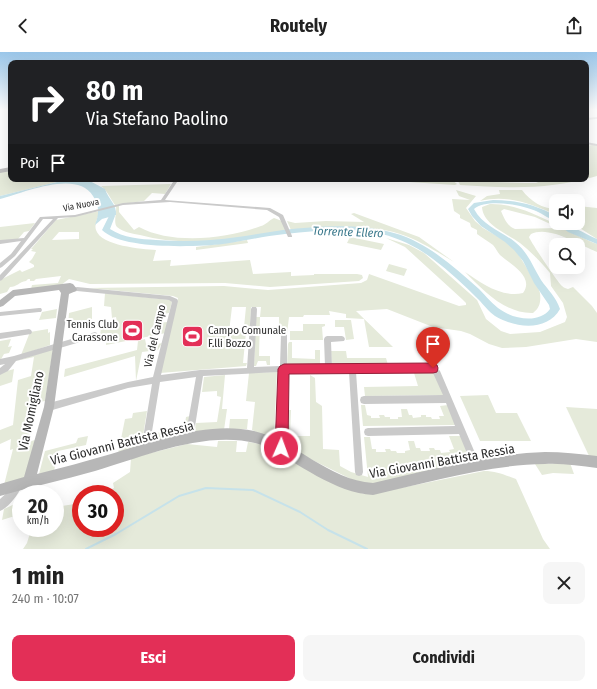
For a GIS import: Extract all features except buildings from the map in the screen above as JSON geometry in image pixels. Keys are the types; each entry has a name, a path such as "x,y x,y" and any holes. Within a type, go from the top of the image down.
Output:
{"street":[{"path":"162,202 175,182"},
{"name":"Via Nuova","path":"0,266 10,258 40,219 46,217 75,216 117,205 162,202 261,208 278,213 282,217 290,236"},
{"path":"0,279 57,217"},
{"path":"0,242 25,239"},
{"path":"0,304 13,293 69,290"},
{"name":"Via Momigliano","path":"24,483 49,406 58,345 69,290"},
{"name":"Via del Campo","path":"69,290 170,298 174,300 175,303 156,380 146,450"},
{"path":"250,370 254,309"},
{"path":"0,314 38,310"},
{"path":"0,336 29,332"},
{"path":"0,362 95,335"},
{"path":"281,448 284,335"},
{"path":"329,368 327,339 342,339"},
{"path":"0,372 7,368 14,359"},
{"path":"49,406 128,385 200,373 329,368 434,369 477,467"},
{"path":"352,369 359,472"},
{"path":"189,439 200,373"},
{"path":"364,400 448,399"},
{"path":"368,432 461,430"},
{"name":"Via Giovanni Battista Ressia","path":"0,490 189,439 226,434 262,439 343,481 366,489 373,489 477,467 543,458 597,462"},
{"path":"0,506 24,483"}],"green space":[{"path":"597,145 597,176 589,178 589,146"},
{"path":"8,171 8,182 57,182 0,196 0,172"},
{"path":"409,182 455,182 457,184"},
{"path":"458,182 497,182 571,182 545,186 495,187 460,185"},
{"path":"171,184 165,194 152,193 144,201 115,205 107,192 101,186"},
{"path":"456,190 476,196 466,208 475,221 483,228 514,247 537,285 540,293 540,304 533,313 513,310 495,300 465,272 492,288 507,293 523,293 526,287 524,276 520,271 500,255 493,245 477,234 477,230 471,227 470,223 460,218 460,215 454,211 452,199 470,200 459,196"},
{"path":"499,190 522,190 537,204 549,209 549,212 529,204 510,199 490,199 480,201 487,196 500,194"},
{"path":"490,204 504,205 518,208 549,221 549,223 535,217 504,209 501,211 505,219 512,228 515,229 549,228 549,230 566,230 582,238 566,238 547,232 531,234 529,237 549,268 549,272 536,257 520,243 491,224 483,213 482,207"},
{"path":"119,205 119,212 134,230 139,227 152,233 167,236 183,238 216,237 247,231 263,225 274,218 282,221 286,231 231,239 176,241 158,239 128,232 117,227 115,223 116,206"},
{"path":"585,207 597,208 597,239 583,230 585,230"},
{"path":"100,211 96,220 96,230 99,235 106,240 123,246 156,250 153,261 171,260 170,266 250,260 253,274 291,272 291,276 314,274 357,274 362,275 363,278 359,281 270,287 225,283 90,284 69,279 61,285 31,289 32,285 58,283 61,276 36,279 34,281 30,281 30,279 28,279 10,287 7,292 0,294 0,281 2,279 20,270 22,272 34,267 34,265 29,262 36,252 31,251 33,249 31,249 56,220","holes":["59,232 79,232 79,239 52,240"]},
{"path":"354,213 419,237 454,262 428,246 400,234 374,229 346,227 291,230 287,221 295,223 326,221 364,222 351,214"},
{"path":"35,223 29,231 24,232 18,239 0,241 0,227"},
{"path":"350,237 384,244 381,250 347,243"},
{"path":"386,238 409,245 424,253 477,300 486,319 501,331 510,334 540,332 565,322 567,317 563,303 551,286 550,274 553,274 564,288 568,289 573,287 597,313 597,342 576,339 526,347 502,348 489,344 470,334 461,331 433,327 387,309 356,311 393,347 369,347 364,319 346,318 346,314 329,311 330,315 304,315 303,317 289,317 287,334 279,334 279,317 260,317 261,307 251,307 250,327 244,327 246,307 232,307 229,332 246,332 243,363 247,363 246,366 160,373 178,298 173,296 89,288 224,286 268,290 361,283 367,280 369,274 459,306 466,305 462,299 405,247"},
{"path":"585,239 597,244 597,252 585,246"},
{"path":"247,240 248,243 196,250 196,247"},
{"path":"389,264 407,269 404,276 386,271"},
{"path":"105,293 170,300 172,302 169,313 158,315 157,323 168,322 166,333 106,345 107,334 100,336 101,327 117,322 116,317 112,318 111,307 104,306"},
{"path":"92,307 92,319 68,325 69,313"},
{"path":"57,309 56,318 39,320 42,312"},
{"path":"256,317 260,317 259,356 270,356 270,365 267,365 266,361 258,361 256,366 254,366"},
{"path":"335,320 351,320 354,339 346,340 344,327 335,327"},
{"path":"303,324 325,324 325,326 322,327 323,340 290,340 290,331 303,331"},
{"path":"48,329 48,333 50,332 50,345 21,355 30,332"},
{"path":"11,339 8,347 12,346 9,353 4,354 0,361 0,341"},
{"path":"145,339 146,344 150,343 150,346 162,343 158,350 142,352 136,381 135,356 64,377 65,369 137,350 138,341"},
{"path":"289,342 292,342 292,358 315,359 315,350 320,350 320,365 287,365"},
{"path":"53,349 45,401 39,402 28,442 35,440 25,479 4,485 13,449 10,450 11,439 0,444 0,430 13,425 18,380 31,376 34,357 16,361"},
{"path":"331,351 346,351 347,358 386,358 388,365 332,365"},
{"path":"14,369 12,382 0,386 0,373"},
{"path":"277,372 274,440 252,430 255,402 246,401 249,373"},
{"path":"434,372 444,395 365,396 364,387 418,386 414,373"},
{"path":"225,375 222,409 227,409 224,430 194,435 196,423 217,422 221,397 217,396 217,391 202,392 204,377"},
{"path":"310,375 315,378 316,402 322,406 323,449 339,450 340,466 351,472 368,477 364,437 370,437 372,449 376,449 376,452 386,452 385,449 390,449 391,451 396,451 397,453 405,453 405,451 410,450 408,441 414,441 416,448 420,448 421,451 430,451 429,448 434,448 435,450 440,450 441,453 450,452 449,450 454,449 449,436 461,436 471,462 373,484 359,483 288,448 289,410 291,410 290,436 310,436"},
{"path":"488,395 496,413 517,413 531,441 480,441 460,396"},
{"path":"361,405 365,405 367,415 371,416 371,418 380,418 379,415 384,415 385,417 390,417 390,419 398,419 398,417 402,417 401,409 407,409 409,415 412,415 413,418 426,415 426,417 431,417 432,419 440,419 439,416 444,416 440,406 448,405 456,425 363,426"},
{"path":"566,407 597,409 597,459 590,458"},
{"path":"147,411 141,448 118,454 125,419 132,418 133,413"},
{"path":"190,416 187,436 151,446 153,433 184,430 186,417"},
{"path":"230,419 248,419 247,429 229,429"},
{"path":"88,436 86,445 58,451 54,471 39,474 45,451 76,443 78,438"},
{"path":"218,441 237,441 236,452 246,452 248,442 260,444 364,494 376,493 484,471 504,475 516,479 543,539 550,549 23,549 29,537 64,537 64,506 72,504 72,537 124,537 124,485 113,485 113,483 130,472 131,458 187,444 217,447"},
{"path":"570,463 574,474 553,473 542,475 535,464"},
{"path":"12,505 12,517 2,520 4,509"}],"water":[{"path":"57,182 92,182 105,189 114,205 116,215 102,219 95,225 98,210 97,204 93,196 85,188 75,184 49,185 0,199 0,196"}],"waterway":[{"name":"Torrente Ellero","path":"109,206 112,216 106,230 115,236 147,242 205,243 284,232 337,228 364,229 393,235 414,243 437,258 481,296 498,313 512,319 529,322 544,319 551,315 555,309 552,301 539,285 521,252 508,240 483,225 471,209 478,204 503,202 522,204 549,215"},
{"name":"Torrente Ellero","path":"571,230 597,242"},
{"path":"86,549 116,534 179,496 206,488 253,490 300,512 328,530 367,549"}],"place":[{"name":"Tennis Club Carassone","path":"133,330"},
{"name":"Campo Comunale F.lli Bozzo","path":"192,336"}],"route":[{"path":"281,448 284,369 433,368"}]}
